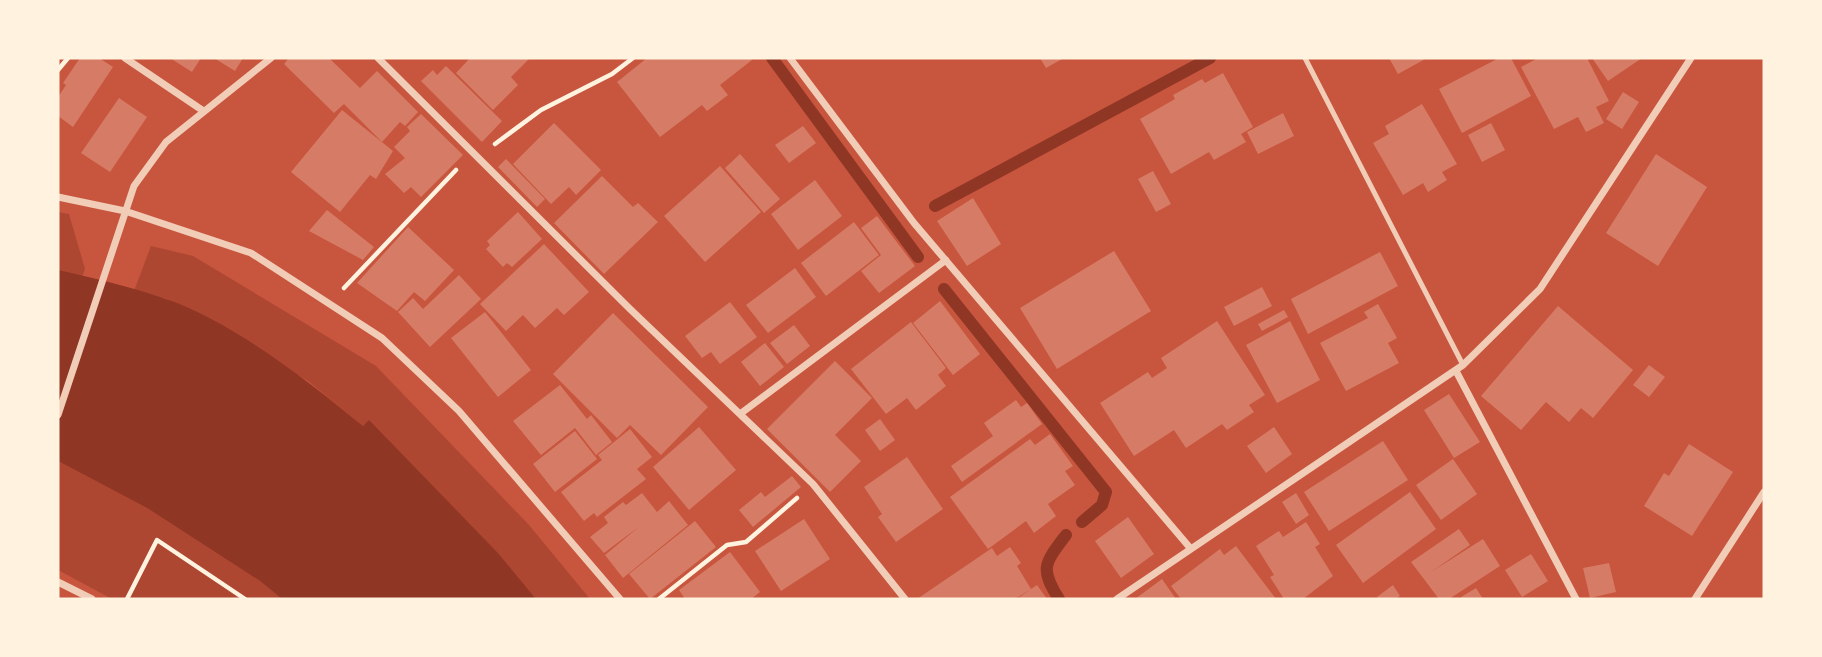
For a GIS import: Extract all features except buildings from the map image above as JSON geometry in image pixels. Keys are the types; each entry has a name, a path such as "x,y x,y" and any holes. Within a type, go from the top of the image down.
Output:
{"street":[{"path":"125,58 202,110"},
{"path":"58,415 134,186 166,142 202,110 271,58"},
{"path":"378,58 813,484 905,599"},
{"path":"790,58 946,260 1191,549"},
{"path":"1117,599 1463,365 1540,289 1691,58"},
{"path":"58,197 125,211 251,253 382,338 459,411 620,599"},
{"path":"740,414 946,260"},
{"path":"1456,371 1576,599"},
{"path":"1695,599 1764,492"},
{"path":"58,582 92,599"}],"lane":[{"path":"1305,58 1463,365"}],"path":[{"path":"58,70 68,58"},
{"path":"330,303 476,154 541,110 612,74 633,58"},
{"path":"659,599 727,545 746,542 813,484"},
{"path":"127,599 157,540 245,599"}],"shaded area":[{"path":"58,212 69,214 85,269 82,277 58,270"},
{"path":"151,246 193,256 376,366 529,525 590,599 536,599 499,554 369,421 363,426 308,381 167,299 134,291"},
{"path":"58,270 140,291 191,309 269,354 363,426 369,420 499,554 536,599 282,599 260,581 147,508 58,461"},
{"path":"58,461 147,508 260,581 282,599 112,599 58,570"}],"waterway":[{"path":"772,58 918,257"},
{"path":"935,206 1210,58"},
{"path":"944,289 1106,492 1102,505 1082,522"},
{"path":"1059,599 1049,580 1047,566 1053,552 1066,535"}]}
